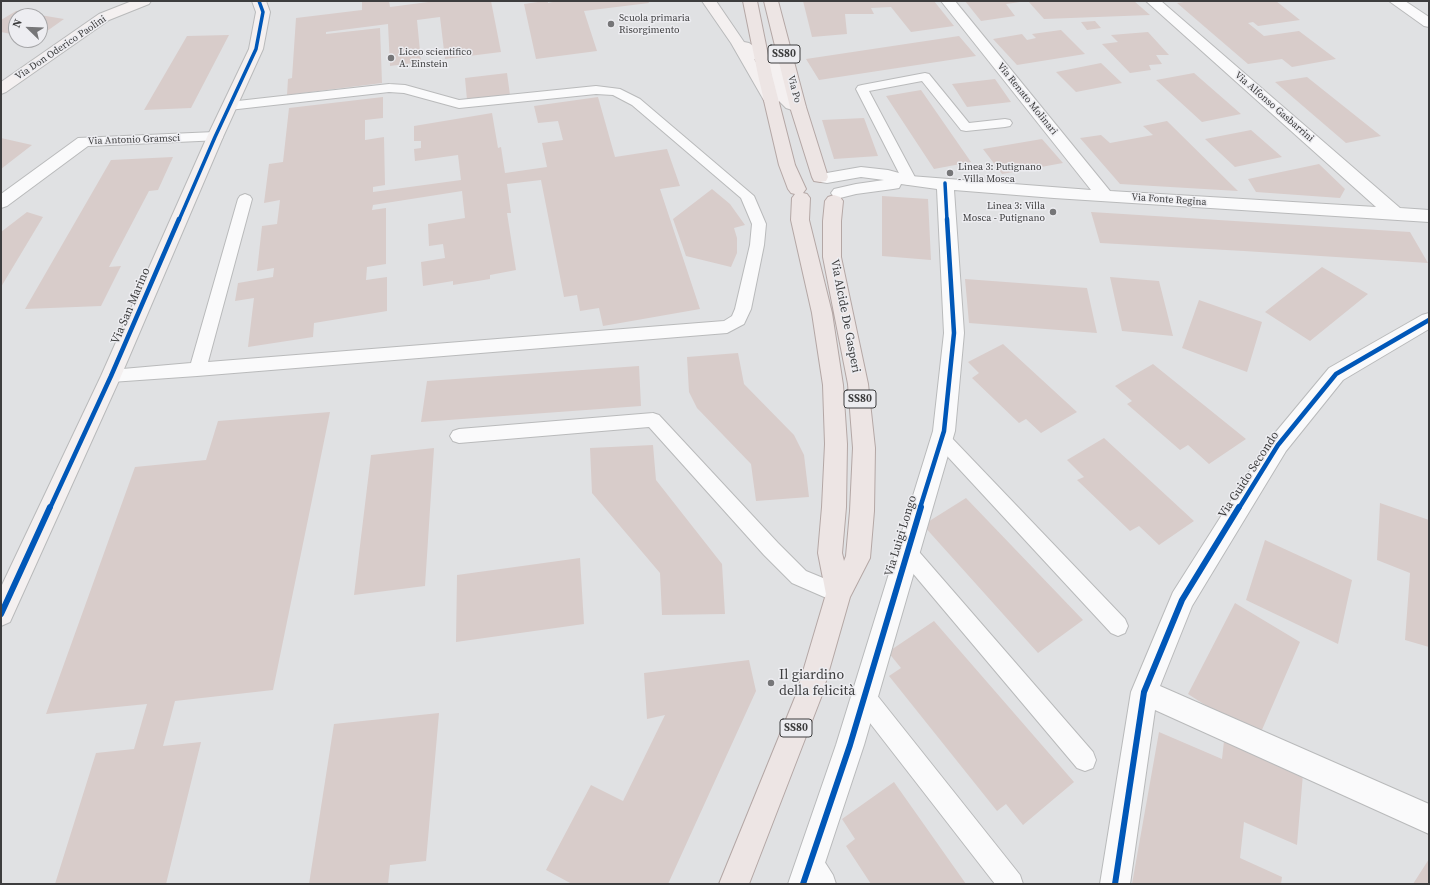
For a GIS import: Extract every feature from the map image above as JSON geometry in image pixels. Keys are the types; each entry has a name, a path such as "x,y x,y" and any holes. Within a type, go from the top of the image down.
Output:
{"main road":[{"name":"SS80","path":"750,1 771,101 787,165 818,198 837,184 823,177"},
{"name":"Via Po","path":"771,1 798,107 823,177"},
{"path":"818,198 798,185 801,181 807,178 823,177"},
{"name":"Via Alcide De Gasperi","path":"734,884 809,695 838,594 858,558 862,511 864,448 858,384 832,257 832,221 818,198 800,220 822,313 833,386 836,444 834,507 830,553 838,594"}],"street":[{"name":"Via Don Oderico Paolini","path":"1,89 104,17 144,1"},
{"name":"Via San Marino","path":"1,614 111,376 215,137 256,50 263,12 258,1"},
{"path":"709,1 738,43 771,101"},
{"name":"Via Renato Molinari","path":"948,1 1105,196"},
{"name":"Via Alfonso Gasbarrini","path":"1153,1 1396,214"},
{"path":"1396,1 1429,23"},
{"path":"738,43 777,68 784,98 791,105 798,107"},
{"name":"Via Antonio Gramsci","path":"1,202 84,141 215,137"},
{"name":"Via Fonte Regina","path":"823,177 861,172 888,175 910,181"},
{"name":"Via Fonte Regina","path":"818,198 856,189 910,181 1105,196 1429,216"},
{"name":"Via Luigi Longo","path":"807,873 850,745 944,432 954,333 945,183"},
{"name":"Via Guido Secondo","path":"1114,884 1144,692 1182,600 1278,445 1336,374 1429,320"},
{"path":"1144,692 1429,819"}],"lane":[{"path":"910,181 862,89 925,76 966,127 1005,123"},
{"path":"111,376 727,327 738,320 743,309 757,245 759,224 747,196 636,102 616,92 596,90 459,104 405,89 389,88 230,106"},
{"path":"197,370 245,199"},
{"path":"459,436 653,420 771,549 799,577 838,594"},
{"path":"942,439 1118,626"},
{"path":"907,552 1085,760"},
{"path":"864,697 1012,884"},
{"path":"807,873 824,884"}],"building":[{"path":"362,1 389,1 390,7 436,1 491,1 501,52 445,59 440,17 417,20 421,62 390,66 388,24 326,32 326,34 380,28 382,83 287,95 288,79 292,78 296,18 362,10"},
{"path":"548,1 548,3 557,1 648,1 649,3 584,11 597,51 536,59 524,4"},
{"path":"803,1 934,1 954,26 911,32 891,7 871,8 874,14 845,14 847,34 812,37"},
{"path":"965,1 1020,2 1006,4 1015,16 981,21"},
{"path":"1028,1 1134,1 1150,15 1044,19"},
{"path":"1191,1 1276,1 1300,20 1258,26 1253,22 1248,23 1264,36 1299,31 1336,59 1292,67 1282,59 1248,64 1177,3"},
{"path":"8,16 8,33 1,32 1,20"},
{"path":"48,16 64,19 48,30"},
{"path":"1095,21 1101,28 1087,30 1081,22"},
{"path":"1061,30 1085,54 1017,65 993,39 1022,34 1027,40 1036,38 1032,34"},
{"path":"1148,32 1169,55 1156,55 1162,64 1149,65 1151,70 1130,73 1102,44 1118,42 1111,35"},
{"path":"229,35 191,108 144,110 187,36"},
{"path":"959,36 976,56 819,80 806,59"},
{"path":"1101,63 1122,83 1076,92 1056,72"},
{"path":"507,73 510,95 467,100 465,78"},
{"path":"1194,73 1241,114 1202,122 1156,80"},
{"path":"1307,77 1381,136 1346,143 1275,82"},
{"path":"995,79 1011,102 967,107 952,84"},
{"path":"921,90 971,162 934,169 886,96"},
{"path":"383,97 383,118 365,120 365,140 384,137 385,185 373,187 373,192 461,180 458,155 415,161 414,149 421,148 421,141 414,141 414,126 492,113 498,148 501,147 505,173 547,167 542,143 563,140 558,121 538,123 534,106 598,97 615,157 667,149 680,186 660,189 700,309 603,326 599,308 580,311 577,295 564,297 541,180 507,184 511,213 507,213 516,270 490,275 490,279 453,285 453,281 423,286 421,262 445,258 443,244 429,246 428,224 465,218 462,191 373,205 372,210 386,208 386,264 367,267 366,280 387,277 387,311 314,323 313,337 248,347 254,298 235,301 238,283 273,277 274,268 257,271 262,226 277,224 280,200 264,203 269,164 283,162 289,108"},
{"path":"864,118 878,156 834,159 822,120"},
{"path":"1167,121 1238,191 1120,184 1080,138 1101,135 1110,143 1153,135 1143,126"},
{"path":"1251,130 1282,157 1235,167 1205,139"},
{"path":"1,138 32,145 1,169"},
{"path":"1042,139 1063,163 1002,174 983,149"},
{"path":"173,157 158,190 149,191 109,267 121,266 101,306 25,309 111,160"},
{"path":"1319,164 1345,189 1340,198 1256,192 1248,179"},
{"path":"712,189 730,204 745,225 734,228 737,238 737,253 731,267 686,256 673,219"},
{"path":"882,196 928,199 931,260 882,256"},
{"path":"27,212 43,217 1,287 1,232"},
{"path":"1091,212 1410,232 1428,263 1100,243"},
{"path":"1322,267 1368,294 1310,341 1265,312"},
{"path":"1110,277 1159,281 1173,336 1122,331"},
{"path":"965,279 1087,288 1097,333 969,323"},
{"path":"1199,300 1262,322 1247,372 1182,348"},
{"path":"1003,344 1077,412 1041,433 1026,419 1019,423 972,378 979,373 968,362"},
{"path":"738,353 744,384 794,435 804,455 809,497 756,501 751,464 697,408 689,392 687,357"},
{"path":"1153,364 1246,439 1209,464 1188,445 1180,450 1127,404 1132,401 1115,386"},
{"path":"639,366 641,406 421,422 427,381"},
{"path":"330,412 273,690 175,701 163,746 201,742 166,884 55,884 96,753 134,749 147,704 46,714 135,467 206,460 218,421"},
{"path":"1104,438 1194,521 1159,545 1139,526 1130,531 1077,480 1084,477 1067,460"},
{"path":"653,445 656,480 722,564 725,614 662,615 660,573 592,493 590,448"},
{"path":"434,448 425,586 354,595 371,455"},
{"path":"966,498 1083,620 1038,653 923,525"},
{"path":"1380,503 1429,520 1429,647 1405,640 1410,573 1377,560"},
{"path":"1265,540 1352,580 1338,644 1246,600"},
{"path":"580,558 584,624 456,642 457,575"},
{"path":"1235,603 1300,642 1258,739 1188,694"},
{"path":"934,621 1074,782 1023,825 1006,804 997,811 889,676 901,668 888,652"},
{"path":"749,660 756,691 668,884 572,884 546,870 591,785 623,801 665,715 647,719 644,673"},
{"path":"439,713 426,861 390,865 388,884 309,884 334,724"},
{"path":"1159,732 1222,759 1224,741 1303,774 1297,845 1244,822 1240,858 1282,877 1281,884 1132,884"},
{"path":"894,782 966,884 871,884 846,846 855,839 842,819"},
{"path":"1429,859 1429,884 1413,884"}],"cycle path":[{"path":"1,614 111,376 215,137 256,49 263,12 259,1"},
{"path":"803,884 850,745 944,431 954,333 945,183"},
{"path":"1115,884 1144,692 1182,600 1278,445 1336,374 1429,320"}],"place":[{"name":"Scuola primaria Risorgimento","path":"611,24"},
{"name":"Liceo scientifico A. Einstein","path":"391,58"},
{"name":"Linea 3: Putignano - Villa Mosca","path":"950,173"},
{"name":"Linea 3: Villa Mosca - Putignano","path":"1053,212"},
{"name":"Il giardino della felicità","path":"771,683"}]}
